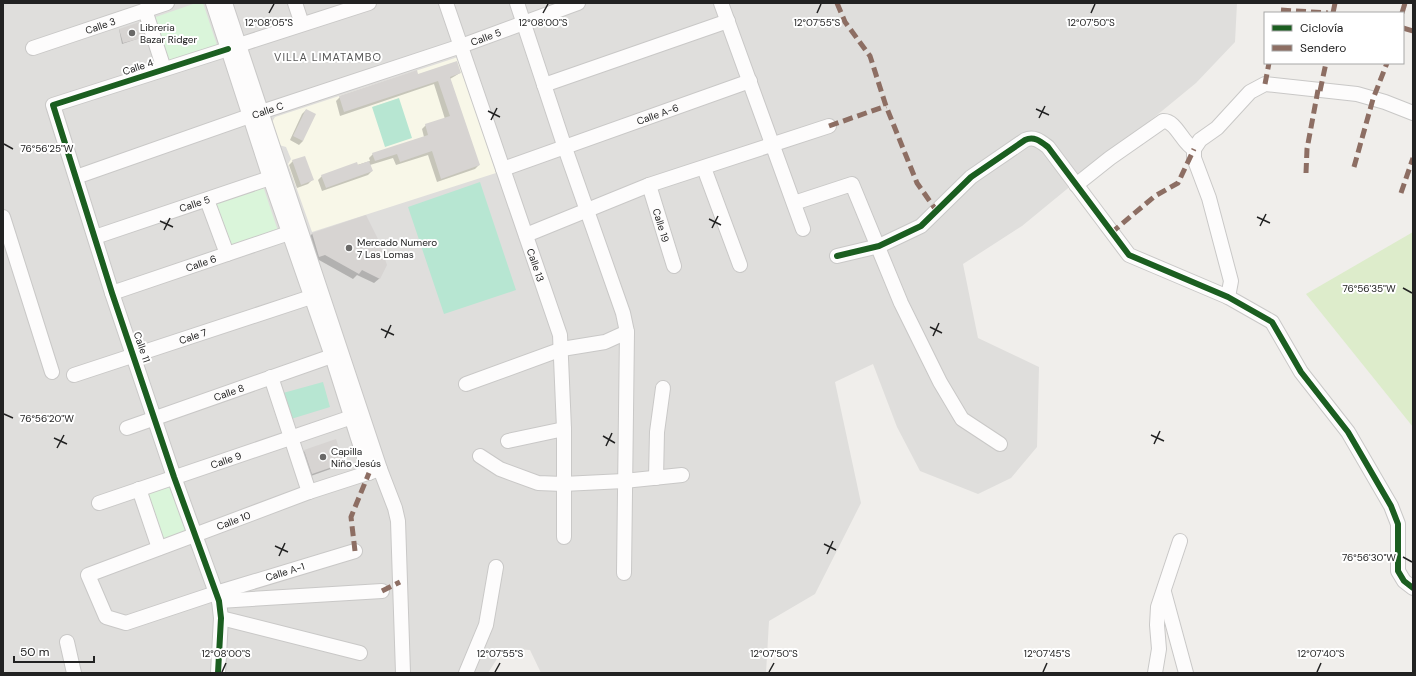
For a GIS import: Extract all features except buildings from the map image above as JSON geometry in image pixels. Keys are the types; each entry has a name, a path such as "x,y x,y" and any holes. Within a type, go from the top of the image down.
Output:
{"street":[{"name":"Calle 3","path":"33,48 167,3"},
{"path":"213,3 233,47 374,471"},
{"path":"225,3 233,47"},
{"path":"295,3 302,24"},
{"name":"Calle 4","path":"53,105 369,3"},
{"name":"Calle 13","path":"446,3 560,335 562,350 564,428 564,537"},
{"path":"517,3 565,148 623,313 627,332 624,573"},
{"name":"Calle 5","path":"461,46 578,3"},
{"path":"721,3 774,144 803,229"},
{"path":"145,10 164,69"},
{"path":"544,85 728,21"},
{"name":"Calle C","path":"76,177 256,114 461,46"},
{"name":"Calle A-6","path":"503,169 750,81"},
{"path":"1228,297 1231,281 1209,198 1194,158 1194,149 1200,140 1217,128 1250,92 1264,84 1357,94 1385,102 1413,113"},
{"name":"Calle 11","path":"53,105 96,237 112,293 174,477 218,597 221,618 218,673"},
{"path":"256,114 270,178 352,417 374,471 396,508 398,521 403,673"},
{"path":"1076,185 1110,158 1163,121 1168,120 1172,123 1187,146 1194,149"},
{"path":"526,234 649,185 829,126"},
{"path":"837,256 878,246 922,226 971,177 1030,138 1036,139 1048,147 1129,255 1228,297 1272,322 1301,372 1348,432 1391,506 1398,524 1398,571 1404,581 1413,588"},
{"path":"704,168 740,264"},
{"name":"Calle 5","path":"96,237 270,178"},
{"path":"794,203 852,184 901,303 940,382 962,419 1000,444"},
{"name":"Calle 19","path":"649,185 674,266"},
{"path":"207,200 227,254"},
{"path":"3,217 52,372"},
{"name":"Calle 6","path":"112,293 289,233"},
{"name":"Cale 7","path":"74,375 312,297"},
{"path":"466,384 562,350 605,342 627,332"},
{"name":"Calle 8","path":"127,428 332,356"},
{"path":"271,377 309,492"},
{"path":"656,478 657,432 663,388"},
{"name":"Calle 9","path":"99,503 352,417"},
{"path":"508,440 564,428"},
{"path":"480,456 500,469 522,479 538,483 563,484 624,481 682,475"},
{"name":"Calle 10","path":"218,597 126,623 106,616 88,575 309,492 374,471"},
{"path":"139,489 159,548"},
{"path":"1155,673 1159,649 1157,625 1158,607 1180,541"},
{"name":"Calle A-1","path":"218,597 355,551"},
{"path":"466,673 486,625 496,567"},
{"path":"218,597 382,591"},
{"path":"1164,592 1186,673"},
{"path":"221,618 360,653"},
{"path":"67,642 74,673"}],"shaded area":[{"path":"3,3 1237,3 1235,42 1196,83 1022,226 963,264 978,338 1039,367 1037,447 1011,478 978,494 920,471 897,427 873,364 835,382 861,503 815,594 769,621 766,673 541,673 530,650 504,648 488,673 3,673"},
{"path":"458,57 496,173 312,232 288,164 291,159 286,147 279,145 272,122 275,117"}],"green space":[{"path":"196,3 203,3 218,48 166,66 150,19"},
{"path":"399,98 412,138 385,147 372,107"},
{"path":"480,182 516,290 444,314 408,207"},
{"path":"263,186 278,231 229,248 214,203"},
{"path":"1413,232 1413,427 1306,294"},
{"path":"323,382 330,407 291,419 283,393"},
{"path":"172,485 189,532 163,541 146,495"}],"marked path":[{"path":"837,3 845,22 870,56 886,106 917,183 936,210"},
{"path":"1333,12 1335,3"},
{"path":"1402,12 1405,3"},
{"path":"1281,10 1312,12"},
{"path":"1404,28 1413,31"},
{"path":"1265,84 1269,64"},
{"path":"1320,91 1326,64"},
{"path":"1354,167 1373,99 1387,64"},
{"path":"1306,173 1307,149 1318,90"},
{"path":"829,126 886,106"},
{"path":"1111,233 1155,196 1178,183 1194,149"},
{"path":"1401,193 1413,158"},
{"path":"355,551 351,517 369,473"},
{"path":"382,591 400,582"}],"cycle path":[{"path":"218,673 221,618 219,601 174,477 112,293 53,105 228,49"},
{"path":"837,256 879,246 921,226 971,177 1025,140 1034,139 1040,141 1048,147 1129,255 1228,297 1272,322 1301,372 1348,432 1391,506 1398,524 1398,571 1404,581 1413,588"}],"place":[{"name":"Libreria Bazar Ridger","path":"132,33"},
{"name":"Mercado Numero 7 Las Lomas","path":"349,248"},
{"name":"Capilla Niño Jesús","path":"323,457"}],"district":[{"name":"VILLA LIMATAMBO","path":"328,57"}]}
